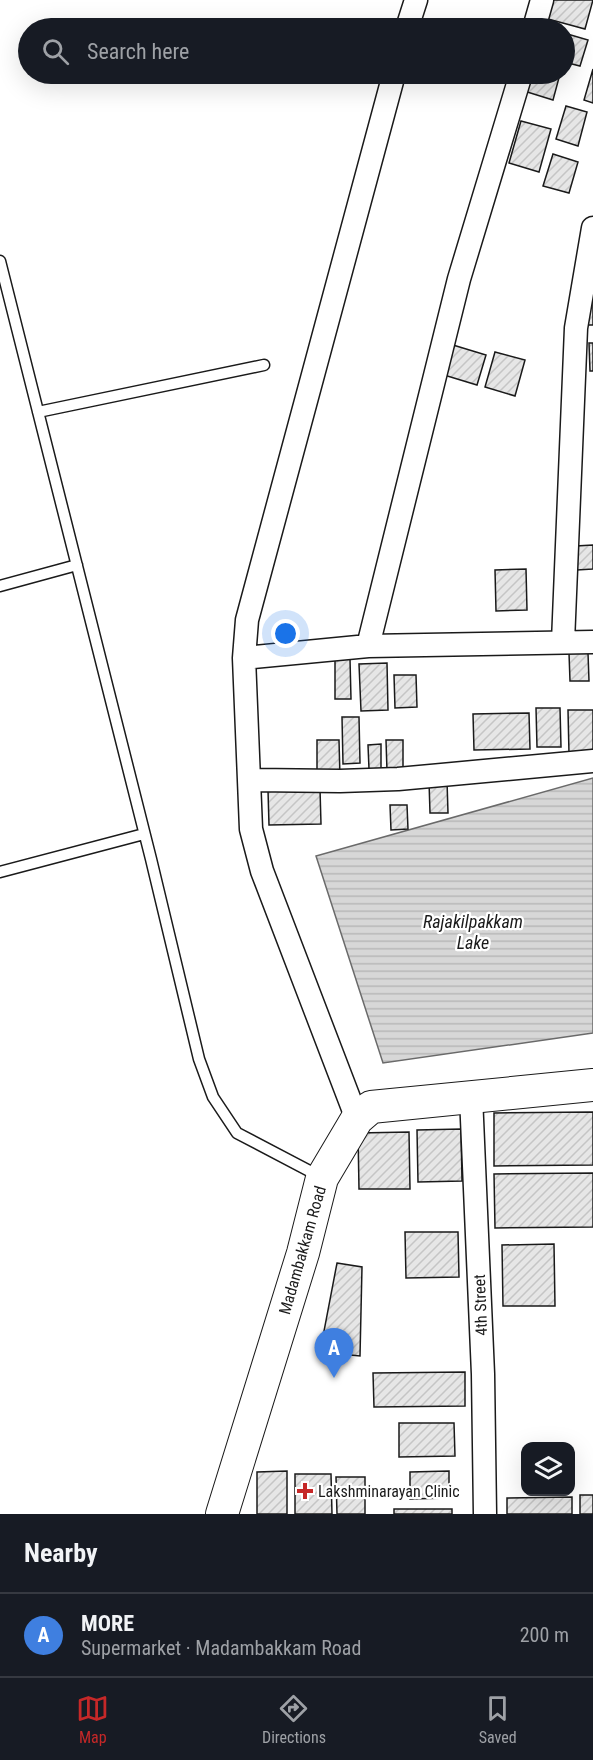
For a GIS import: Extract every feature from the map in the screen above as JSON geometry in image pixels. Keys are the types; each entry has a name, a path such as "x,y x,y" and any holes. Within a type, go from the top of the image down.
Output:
{"street":[{"path":"410,18 416,0"},
{"path":"537,18 542,0"},
{"path":"391,84 247,620 244,658 251,829 261,871 357,1119 371,1107 593,1085"},
{"path":"368,646 459,279 517,84"},
{"path":"563,642 576,328 593,228"},
{"path":"244,658 368,646 593,642"},
{"path":"249,780 398,779 593,761"},
{"name":"4th Street","path":"471,1096 483,1374 485,1514"},
{"name":"Madambakkam Road","path":"222,1514 303,1253 322,1178 357,1119"}],"lane":[{"path":"0,261 199,1059 213,1097 237,1133 322,1178"},
{"path":"38,412 264,365"},
{"path":"0,586 77,565"},
{"path":"0,872 144,834"}],"water":[{"name":"Rajakilpakkam Lake","path":"593,778 593,1033 383,1063 316,856"}],"building":[{"path":"553,0 593,0 585,29 575,26 575,18 548,18"},
{"path":"575,36 588,40 580,66 575,65"},
{"path":"593,69 593,103 584,100"},
{"path":"526,84 557,84 553,100 524,91"},
{"path":"566,106 587,112 578,146 556,139"},
{"path":"521,121 551,129 539,172 509,163"},
{"path":"553,154 578,162 569,193 543,186"},
{"path":"588,297 593,297 593,325 588,325"},
{"path":"589,343 593,343 593,371 590,371"},
{"path":"453,345 486,355 477,385 444,375"},
{"path":"495,352 525,360 515,396 485,387"},
{"path":"593,545 593,569 577,570 576,546"},
{"path":"526,569 527,610 496,611 495,570"},
{"path":"569,653 588,653 589,681 570,681"},
{"path":"350,659 351,699 335,699 335,660"},
{"path":"387,663 388,710 361,711 359,664"},
{"path":"394,675 416,675 417,707 395,708"},
{"path":"536,708 560,708 561,747 537,747"},
{"path":"568,710 593,710 593,753 569,754"},
{"path":"529,713 530,749 474,750 473,714"},
{"path":"342,717 359,717 360,763 343,764"},
{"path":"317,740 339,740 340,778 317,779"},
{"path":"386,740 403,740 403,771 387,771"},
{"path":"381,744 381,769 369,769 368,745"},
{"path":"429,781 447,781 448,813 430,813"},
{"path":"320,789 321,824 269,825 268,790"},
{"path":"390,805 407,805 408,829 391,830"},
{"path":"593,1112 593,1165 494,1166 494,1113"},
{"path":"461,1129 462,1181 418,1182 417,1130"},
{"path":"409,1132 410,1189 359,1189 358,1133"},
{"path":"593,1173 593,1227 495,1228 494,1174"},
{"path":"405,1232 458,1232 459,1277 406,1278"},
{"path":"554,1244 555,1306 503,1306 502,1245"},
{"path":"337,1263 362,1267 360,1356 320,1352"},
{"path":"465,1372 465,1406 374,1407 373,1373"},
{"path":"399,1423 454,1423 455,1456 399,1457"},
{"path":"287,1471 287,1514 257,1514 257,1472"},
{"path":"449,1471 449,1498 410,1499 410,1472"},
{"path":"295,1474 331,1474 332,1514 295,1514"},
{"path":"336,1477 365,1477 365,1514 337,1514"},
{"path":"580,1495 593,1495 593,1514 580,1514"},
{"path":"572,1497 572,1514 507,1514 507,1498"},
{"path":"394,1509 452,1509 452,1514 394,1514"}],"place":[{"name":"MORE","path":"334,1378"},
{"name":"Lakshminarayan Clinic","path":"305,1491"}]}
